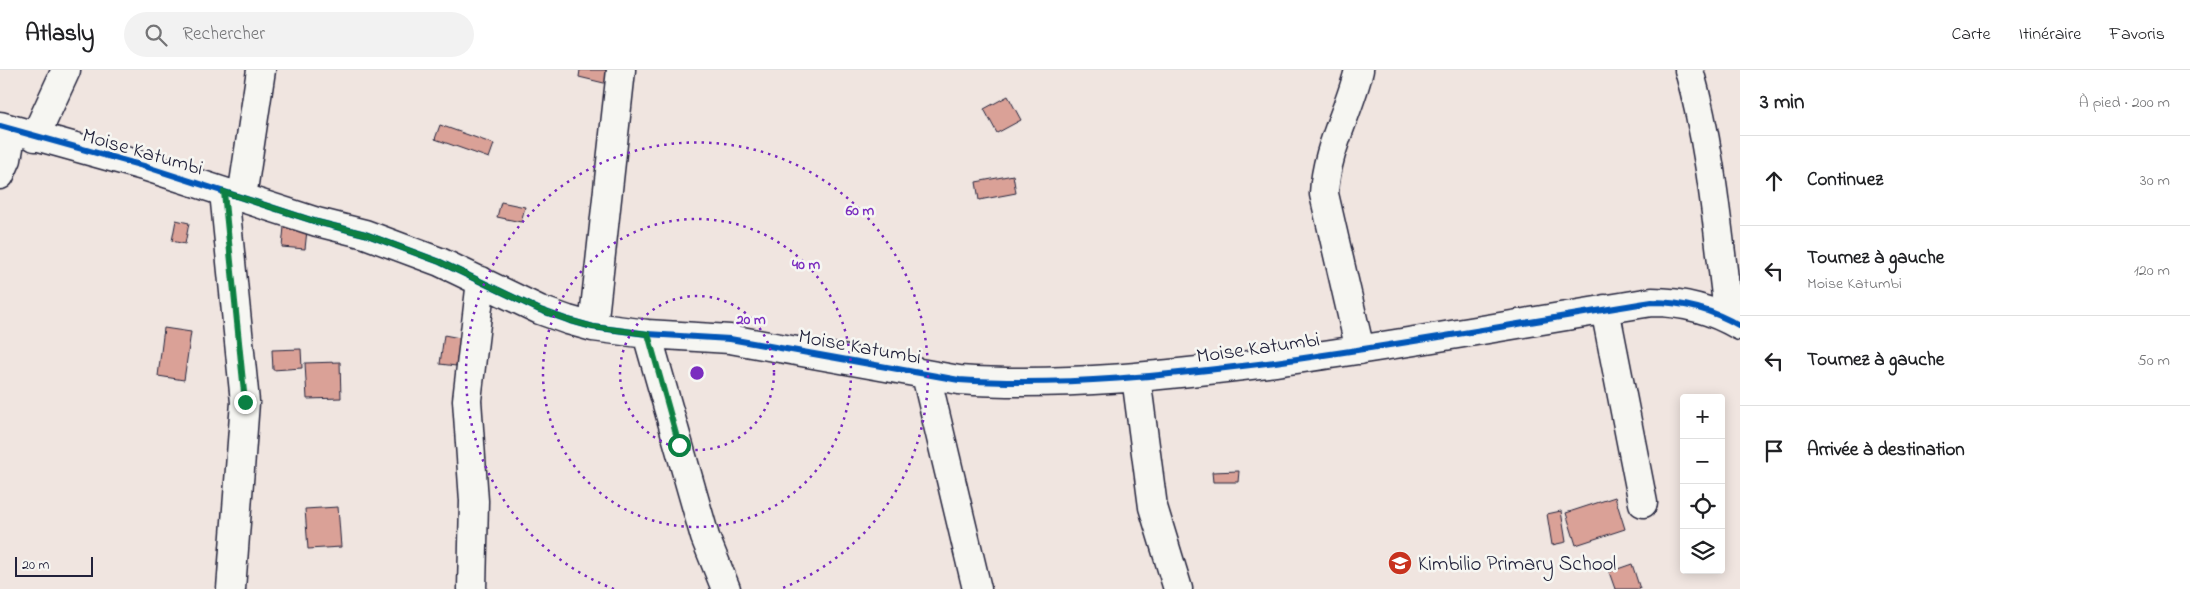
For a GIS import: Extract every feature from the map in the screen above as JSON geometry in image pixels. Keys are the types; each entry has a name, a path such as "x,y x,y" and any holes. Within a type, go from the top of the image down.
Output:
{"street":[{"path":"0,175 8,159 16,131 66,70"},
{"path":"231,589 245,402 233,194 261,70"},
{"path":"593,327 621,70"},
{"path":"1359,70 1335,135 1324,177 1324,194 1360,350"},
{"path":"1689,70 1698,100 1734,323"},
{"name":"Moise Katumbi","path":"16,131 147,167 317,222 365,234 440,262 540,310 593,327 648,334 730,339 926,375 983,381 1136,378 1171,375 1360,350 1652,302 1674,302 1695,306 1734,323"},
{"path":"472,589 474,501 467,400 481,281"},
{"path":"1605,309 1643,504"},
{"path":"648,334 705,537 726,589"},
{"path":"926,375 976,589"},
{"path":"1136,378 1153,506 1178,589"}],"building":[{"path":"580,70 612,70 608,84 579,77"},
{"path":"1008,96 1021,120 997,133 984,109"},
{"path":"440,125 494,144 489,158 435,139"},
{"path":"1013,175 1016,193 979,200 976,182"},
{"path":"501,202 525,207 521,222 497,217"},
{"path":"176,220 189,223 185,244 172,241"},
{"path":"284,227 307,230 305,249 282,247"},
{"path":"164,328 191,332 184,380 158,376"},
{"path":"444,335 460,338 456,366 440,364"},
{"path":"301,349 302,368 273,370 272,350"},
{"path":"340,362 341,398 307,399 305,363"},
{"path":"1239,471 1238,482 1213,482 1212,472"},
{"path":"1615,497 1625,529 1576,545 1566,513"},
{"path":"338,507 341,547 308,549 305,509"},
{"path":"1561,511 1566,542 1552,545 1547,514"},
{"path":"1632,564 1640,589 1615,589 1609,572"}],"cycle path":[{"path":"0,126 147,167 317,222 365,234 440,262 540,310 593,327 647,334 730,339 959,380 999,382 1078,381 1197,371 1369,348 1652,302 1675,303 1698,308 1730,320 1740,326"}],"place":[{"name":"Kimbilio Primary School","path":"1400,563"}],"route":[{"path":"245,402 238,316 224,192 317,222 365,234 440,262 540,310 568,320 593,327 648,334 679,445"}]}
